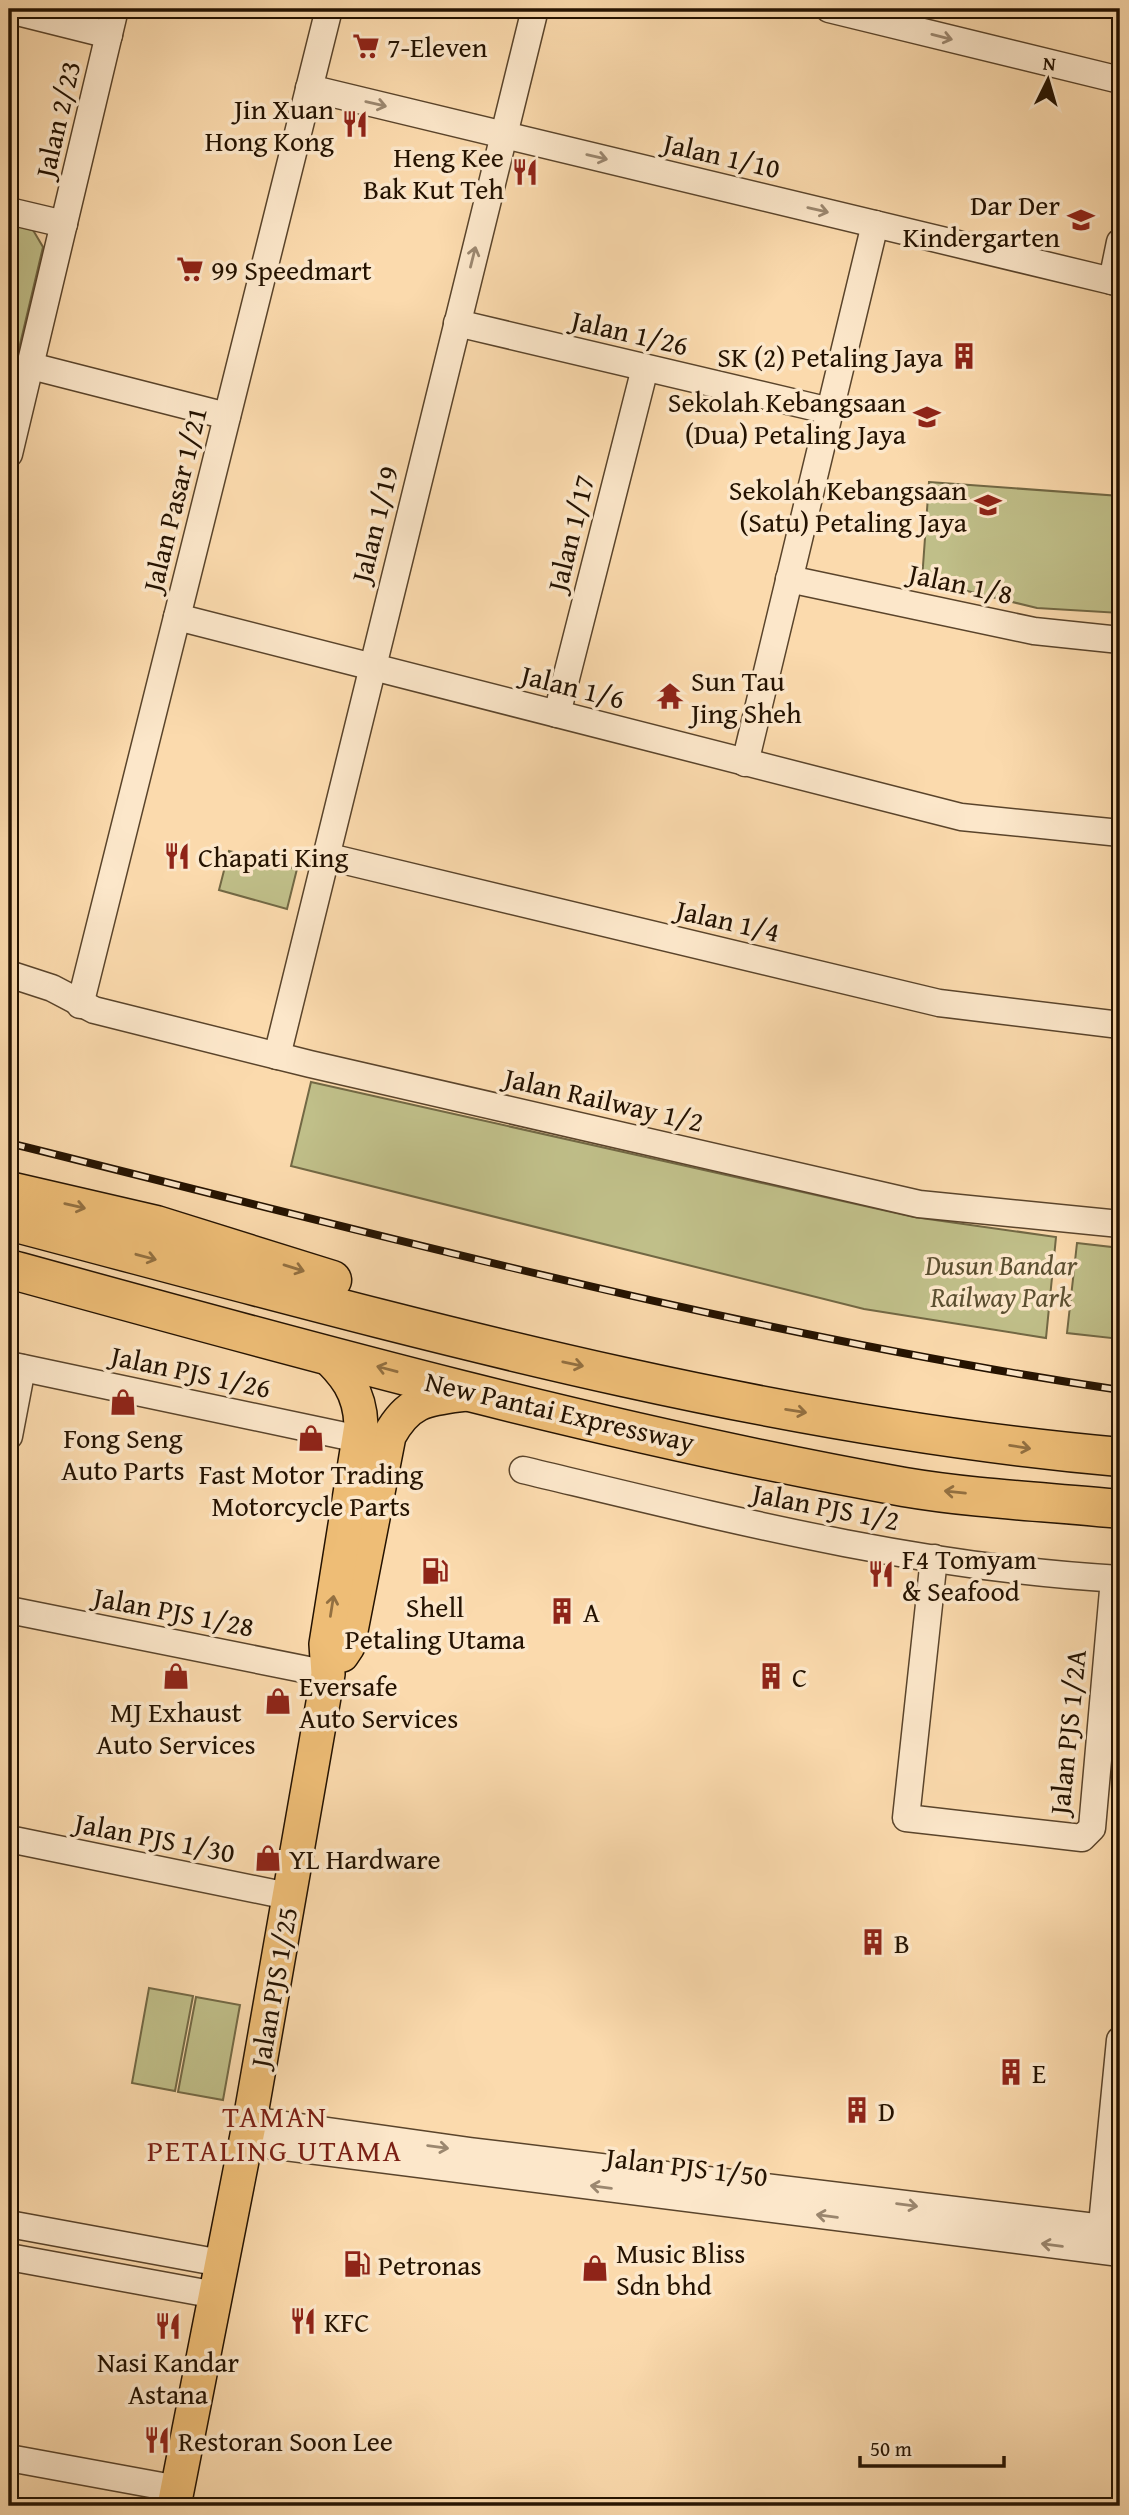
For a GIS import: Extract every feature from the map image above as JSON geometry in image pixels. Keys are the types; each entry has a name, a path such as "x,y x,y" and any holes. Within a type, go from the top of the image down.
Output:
{"highway":[{"path":"9,1191 156,1225 370,1292 507,1349"},
{"name":"New Pantai Expressway","path":"9,1221 507,1349 774,1408 1042,1450 1120,1457"},
{"name":"New Pantai Expressway","path":"9,1269 477,1393 760,1458 907,1487 1120,1509"},
{"path":"9,1281 58,1282"}],"main road":[{"name":"Jalan PJS 1/25","path":"176,2498 247,2131 328,1674 326,1644 359,1439 360,1411 351,1383 321,1352"},
{"name":"Jalan PJS 1/25","path":"328,1674 348,1646 389,1436 399,1417 423,1400 477,1393"}],"street":[{"name":"Jalan 2/23","path":"9,454 115,9"},
{"name":"Jalan Pasar 1/21","path":"80,1004 329,9"},
{"name":"Jalan 1/19","path":"276,1056 535,9"},
{"path":"829,9 906,18 1120,80"},
{"path":"9,10 109,35"},
{"name":"Jalan 1/10","path":"309,88 1116,282"},
{"path":"9,211 64,224"},
{"path":"746,763 875,224"},
{"path":"1116,282 1120,242"},
{"name":"Jalan 1/26","path":"457,323 830,411"},
{"path":"31,366 227,416"},
{"name":"Jalan 1/17","path":"557,715 645,368"},
{"name":"Jalan 1/8","path":"789,579 1034,631 1120,640"},
{"name":"Jalan 1/6","path":"177,617 961,817 1120,833"},
{"name":"Jalan 1/4","path":"324,856 939,1003 1120,1026"},
{"name":"Jalan Railway 1/2","path":"9,974 51,988 80,1004 276,1056 919,1204 1120,1224"},
{"path":"9,1436 16,1366"},
{"name":"Jalan PJS 1/26","path":"16,1366 359,1439"},
{"name":"Jalan PJS 1/2","path":"523,1470 826,1541 934,1558 1117,1579"},
{"name":"Jalan PJS 1/2A","path":"934,1558 905,1818 1082,1838 1092,1828 1117,1579"},
{"name":"Jalan PJS 1/28","path":"9,1610 328,1674"},
{"name":"Jalan PJS 1/30","path":"9,1839 288,1896"},
{"path":"1110,2241 1120,2040"},
{"name":"Jalan PJS 1/50","path":"247,2131 483,2153 1110,2241"},
{"path":"9,2224 218,2279"},
{"path":"9,2257 218,2279"},
{"path":"9,2458 176,2498"}],"green space":[{"path":"9,224 33,230 43,247 9,391"},
{"path":"929,482 1120,496 1120,613 1037,608 922,580"},
{"path":"229,851 297,869 287,909 219,890"},
{"name":"Dusun Bandar Railway Park","path":"311,1082 914,1217 1056,1237 1046,1338 864,1309 291,1166"},
{"path":"1077,1243 1120,1248 1120,1339 1067,1333"},
{"path":"149,1988 193,1996 175,2091 132,2083"},
{"path":"196,1997 240,2005 223,2100 178,2092"}],"railway":[{"path":"9,1143 562,1280 700,1311 840,1341 1120,1390"}],"place":[{"name":"7-Eleven","path":"366,46"},
{"name":"Jin Xuan Hong Kong","path":"355,124"},
{"name":"Heng Kee Bak Kut Teh","path":"525,172"},
{"name":"Dar Der Kindergarten","path":"1081,220"},
{"name":"99 Speedmart","path":"190,269"},
{"name":"SK (2) Petaling Jaya","path":"964,356"},
{"name":"Sekolah Kebangsaan (Dua) Petaling Jaya","path":"927,417"},
{"name":"Sekolah Kebangsaan (Satu) Petaling Jaya","path":"988,505"},
{"name":"Sun Tau Jing Sheh","path":"670,696"},
{"name":"Chapati King","path":"177,856"},
{"name":"Fong Seng Auto Parts","path":"123,1402"},
{"name":"Fast Motor Trading Motorcycle Parts","path":"311,1438"},
{"name":"Shell Petaling Utama","path":"435,1571"},
{"name":"F4 Tomyam & Seafood","path":"881,1574"},
{"name":"A","path":"562,1611"},
{"name":"MJ Exhaust Auto Services","path":"176,1676"},
{"name":"C","path":"771,1676"},
{"name":"Eversafe Auto Services","path":"278,1701"},
{"name":"YL Hardware","path":"268,1858"},
{"name":"B","path":"873,1942"},
{"name":"E","path":"1011,2072"},
{"name":"D","path":"857,2110"},
{"name":"Petronas","path":"357,2264"},
{"name":"Music Bliss Sdn bhd","path":"595,2268"},
{"name":"KFC","path":"303,2321"},
{"name":"Nasi Kandar Astana","path":"168,2326"},
{"name":"Restoran Soon Lee","path":"157,2440"}],"district":[{"name":"TAMAN PETALING UTAMA","path":"275,2133"}]}
